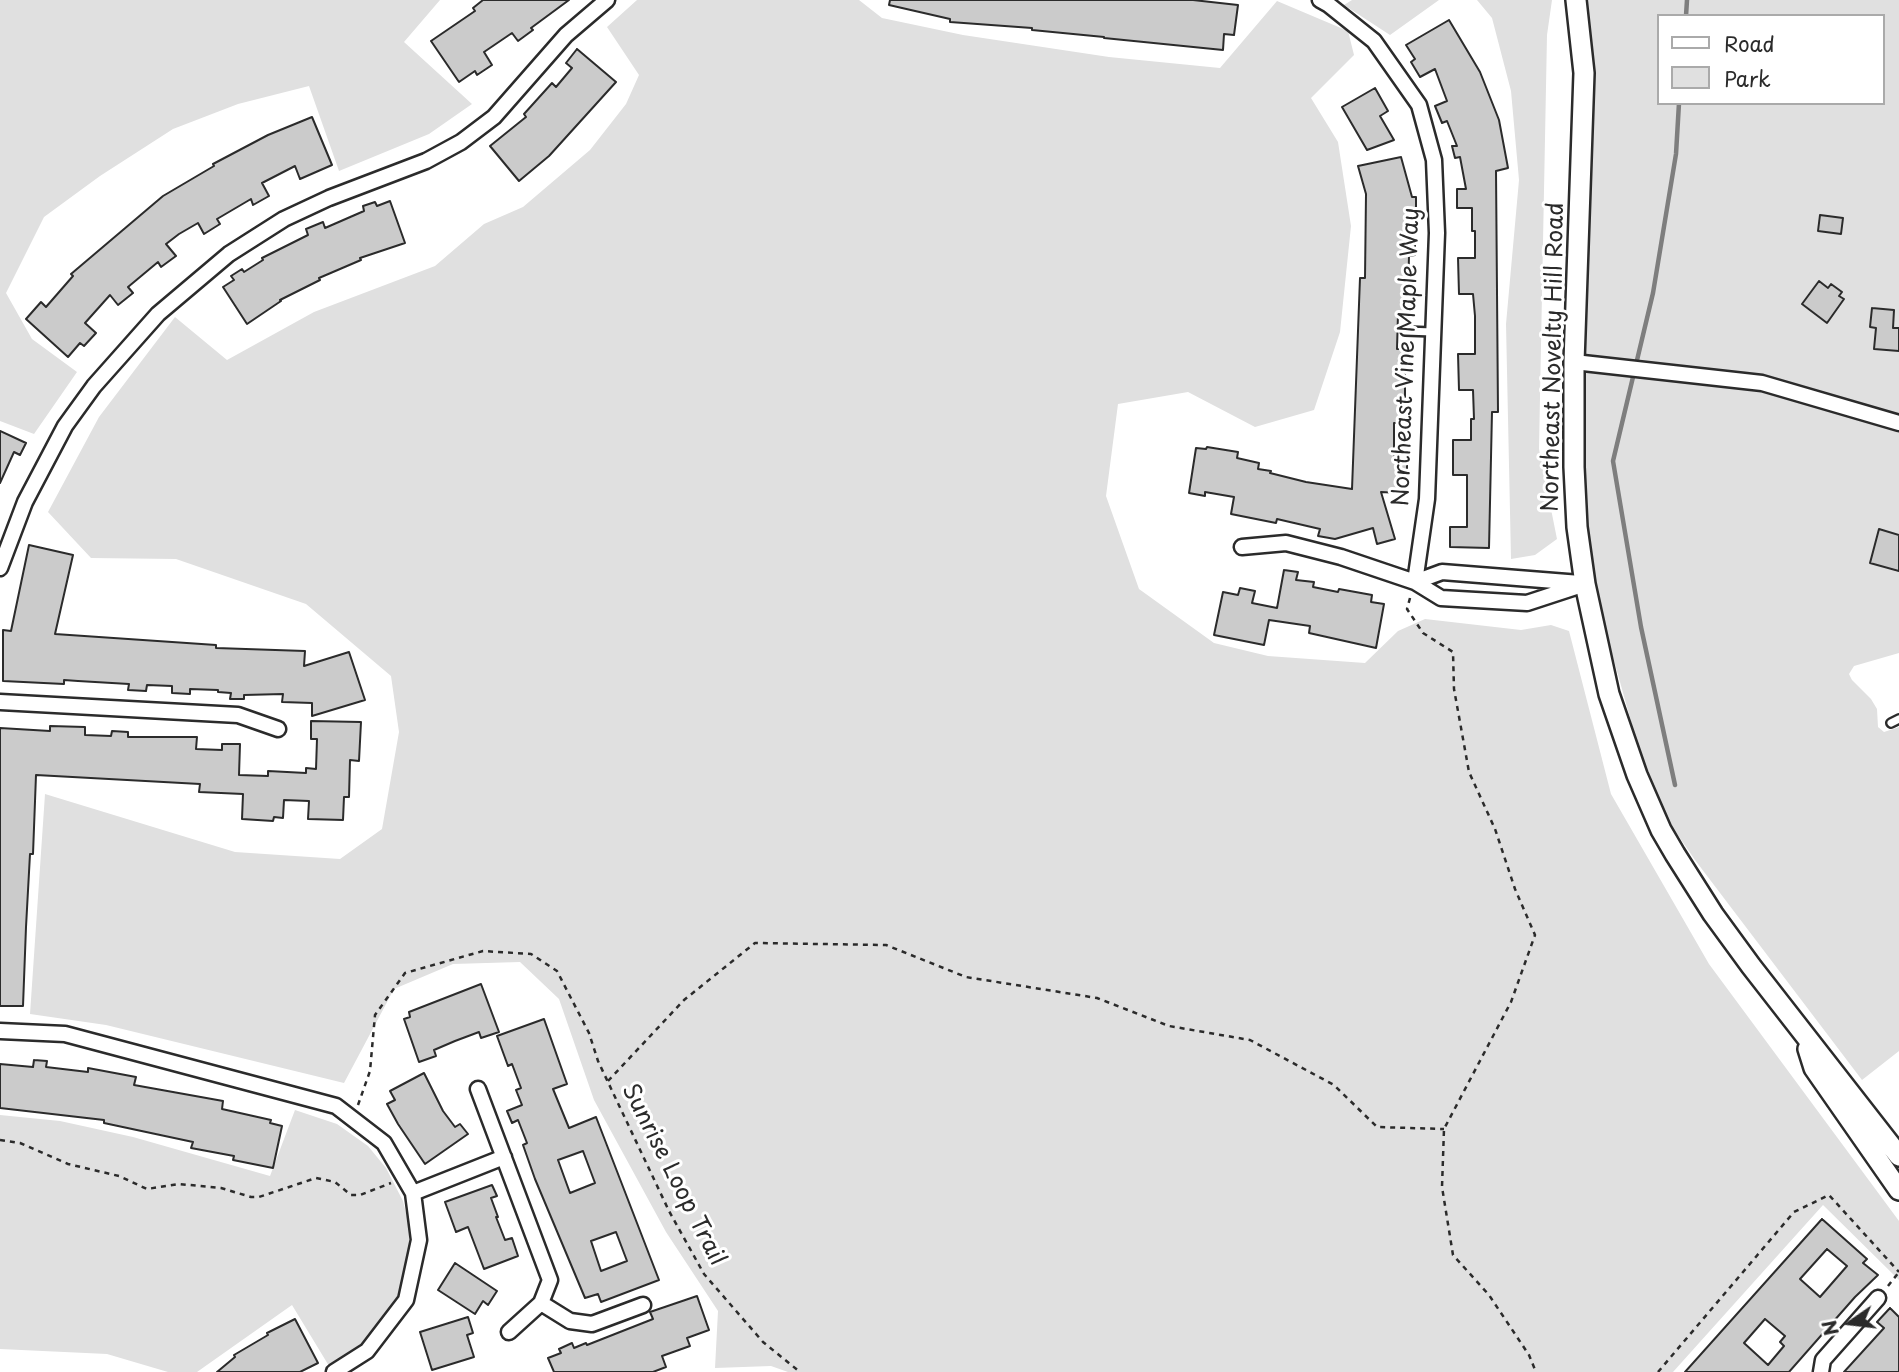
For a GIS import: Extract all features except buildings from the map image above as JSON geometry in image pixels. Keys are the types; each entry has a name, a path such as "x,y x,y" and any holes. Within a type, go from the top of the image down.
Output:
{"main road":[{"name":"Northeast Novelty Hill Road","path":"1576,0 1584,74 1574,362 1577,527 1585,584 1616,721 1661,830 1713,914 1899,1156"},
{"name":"Northeast Novelty Hill Road","path":"1804,1034 1814,1068 1899,1190"}],"street":[{"path":"0,568 25,502 65,426 94,386 158,314 229,254 284,219 328,198 426,161 461,142 494,117 566,34 607,0"},
{"name":"Northeast Vine Maple Way","path":"1320,0 1374,41 1419,106 1434,160 1437,233 1427,499 1415,582"},
{"path":"1574,362 1762,383 1899,423"},
{"path":"1242,547 1286,543 1341,557 1415,582 1441,598 1527,603 1585,584"},
{"path":"1415,582 1442,572 1585,584"},
{"path":"0,702 237,715 278,729"},
{"path":"0,1031 65,1034 336,1106 384,1143 413,1192 419,1240 406,1300 367,1350 334,1372"},
{"path":"478,1089 550,1280 541,1303 509,1332"},
{"path":"413,1192 504,1157"},
{"path":"1821,1372 1823,1360 1878,1298"},
{"path":"541,1303 570,1321 592,1324 643,1305"}],"lane":[{"path":"1405,331 1434,332"}],"path":[{"path":"1415,582 1407,609 1423,632 1452,652 1454,689 1469,772 1495,829 1535,935 1511,1002 1444,1129 1442,1187 1453,1255 1489,1295 1530,1355 1536,1372"},
{"name":"Sunrise Loop Trail","path":"608,1081 684,1000 755,943 886,945 966,977 1097,998 1169,1026 1250,1040 1334,1085 1377,1127 1444,1129"},
{"name":"Sunrise Loop Trail","path":"358,1107 370,1071 376,1015 405,973 483,951 531,954 556,971 589,1033 608,1081 669,1212 704,1274 763,1342 800,1372"},
{"path":"0,1140 20,1143 68,1164 119,1176 147,1189 179,1184 221,1188 259,1197 316,1178 325,1178 335,1182 351,1195 359,1195 405,1177"},
{"path":"1658,1372 1794,1212 1829,1195 1899,1272 1878,1298"}],"green space":[{"path":"0,0 440,0 404,42 472,104 429,134 339,171 309,86 238,104 173,129 100,176 44,217 6,293 32,339 77,372 34,434 0,421"},
{"path":"637,0 859,0 882,18 963,35 1109,57 1220,68 1277,1 1348,31 1354,55 1311,98 1338,142 1351,226 1340,332 1314,410 1255,427 1188,392 1118,404 1106,496 1139,589 1214,643 1268,656 1365,663 1398,631 1425,619 1521,630 1551,625 1569,631 1611,794 1709,964 1899,1221 1899,1280 1823,1205 1673,1372 788,1372 771,1366 715,1368 718,1311 666,1232 594,1100 559,999 520,962 453,964 394,989 344,1083 106,1025 30,1014 45,794 235,852 340,859 382,829 399,732 391,676 306,604 176,559 91,558 48,512 99,417 175,317 227,360 314,312 435,266 484,224 523,207 590,150 626,104 639,75 607,27"},
{"path":"1352,0 1439,0 1390,35 1344,5"},
{"path":"1477,0 1552,0 1547,35 1539,449 1557,539 1535,555 1511,559 1506,324 1519,180 1511,91 1492,18"},
{"path":"1574,0 1899,0 1899,653 1854,666 1849,674 1877,709 1878,727 1884,732 1899,727 1899,1051 1862,1080 1695,860 1664,815 1649,785 1611,650 1599,652 1574,467"},
{"path":"295,1110 337,1124 368,1146 386,1168 403,1201 408,1221 410,1250 404,1284 394,1307 379,1329 363,1344 329,1366 292,1305 197,1372 168,1372 107,1354 0,1349 0,1115 60,1121 133,1137 270,1176"}],"waterway":[{"path":"1686,14 1687,0"},
{"path":"1675,785 1641,627 1613,461 1653,293 1676,154 1679,105"}]}
